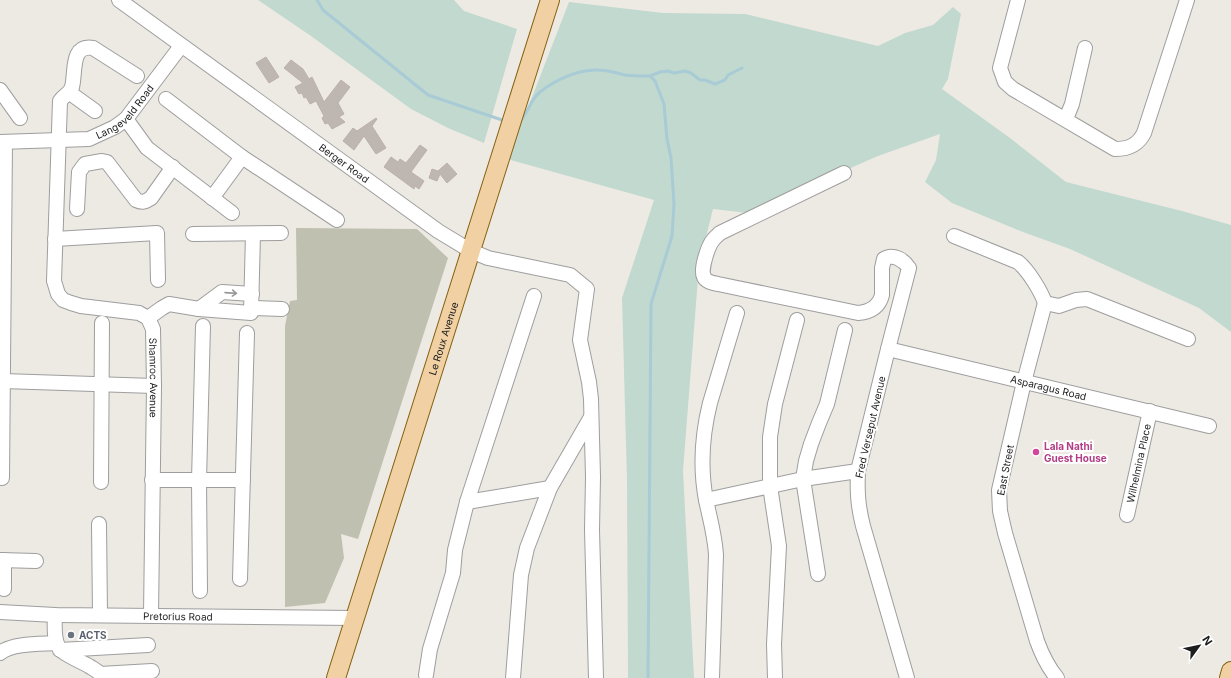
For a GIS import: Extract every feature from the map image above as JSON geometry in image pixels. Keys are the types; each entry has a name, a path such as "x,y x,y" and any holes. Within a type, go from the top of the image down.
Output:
{"main road":[{"name":"Le Roux Avenue","path":"336,678 550,0"},
{"path":"1229,678 1231,671"}],"street":[{"name":"Berger Road","path":"119,0 432,226 470,251 488,258 570,276 587,289 580,340 589,382 591,417"},
{"path":"1018,0 1000,68 1005,82 1013,89 1115,149 1126,148 1138,143 1144,133 1187,0"},
{"path":"137,76 99,51 86,46 81,49 76,56 70,93 60,101 54,281 58,294 63,300 81,306 139,313 148,318 169,304 199,308 222,292 252,305 282,309"},
{"name":"Langeveld Road","path":"3,142 89,139 115,127 126,119 181,46"},
{"path":"1066,119 1071,108 1085,48"},
{"path":"0,90 20,118"},
{"path":"70,93 95,111"},
{"path":"166,98 242,157 337,220"},
{"path":"126,119 147,148 232,213"},
{"path":"2,478 3,142"},
{"path":"212,198 242,157"},
{"path":"78,209 79,172 85,164 102,161 107,162 136,200 140,202 151,198 172,167"},
{"name":"Fred Verseput Avenue","path":"844,173 720,233 714,239 707,251 703,269 704,278 718,284 858,313 873,309 881,299 882,268 884,260 887,257 896,258 903,261 909,268 858,471 858,502 860,513 907,678"},
{"path":"55,239 157,233 158,280"},
{"path":"193,234 281,233"},
{"path":"252,305 253,234"},
{"path":"954,236 1018,262 1026,269 1045,303 1059,306 1082,299 1087,299 1188,339"},
{"path":"426,675 430,649 453,573 456,543 467,502 534,296"},
{"name":"East Street","path":"1045,303 1024,382 1000,490 1000,511 1005,533 1037,641 1051,671 1057,678"},
{"path":"712,678 716,555 714,537 706,500 702,467 702,449 707,417 737,313"},
{"name":"Shamroc Avenue","path":"148,318 154,329 151,615"},
{"path":"775,678 774,644 779,546 770,486 769,451 774,411 797,320"},
{"path":"101,482 102,324"},
{"path":"200,591 199,480 203,326"},
{"path":"818,574 803,479 811,444 827,404 845,330"},
{"path":"240,579 246,333"},
{"name":"Asparagus Road","path":"888,349 1209,426"},
{"path":"3,381 154,386"},
{"name":"Wilhelmina Place","path":"1127,515 1150,411"},
{"path":"513,678 523,562 527,548 550,488 591,417"},
{"path":"591,417 596,678"},
{"path":"706,500 803,479 858,471"},
{"path":"152,480 243,480"},
{"path":"467,502 550,488"},
{"path":"99,524 100,615"},
{"path":"4,589 2,560 36,561"},
{"name":"Pretorius Road","path":"0,612 55,615 355,618"},
{"path":"55,615 55,635 58,646 70,657 96,670 102,676 152,671"},
{"path":"0,653 17,646 148,645"}],"shaded area":[{"path":"258,0 454,0 464,11 517,29 484,143 448,128 411,109 311,36"},
{"path":"569,2 663,13 745,14 878,46 905,33 933,25 953,7 961,14 948,79 942,89 1010,138 1066,182 1231,225 1231,332 1199,308 1070,249 1023,232 952,203 925,182 936,160 940,134 878,156 748,213 713,209 699,265 683,471 694,678 628,678 627,481 622,298 654,200 507,159"},
{"path":"296,228 417,229 448,258 358,539 341,534 344,558 325,603 285,607 285,326 290,301 297,300"}],"building":[{"path":"266,57 279,77 269,83 256,63"},
{"path":"291,60 303,69 309,79 312,77 324,102 341,80 350,87 338,103 344,114 339,117 345,122 332,129 328,123 325,124 322,118 324,116 316,101 310,104 306,97 304,98 302,93 299,94 295,87 303,83 284,68"},
{"path":"376,118 377,119 372,126 386,148 376,154 364,136 354,150 343,141 353,128 357,131"},
{"path":"420,145 427,150 411,172 424,181 419,189 415,186 414,189 384,167 391,157 398,162 400,159 406,163"},
{"path":"447,163 457,174 447,183 440,174 437,181 429,178 432,169 438,171"}],"waterway":[{"path":"317,0 323,10 428,95 505,121"},
{"path":"650,76 660,72 668,71 674,73 685,71 691,73 700,80 705,80 715,84 725,80 728,75 742,68"},
{"path":"521,120 534,98 540,92 568,76 591,70 605,70 625,75 650,76 655,81 664,104 667,139 671,158 674,204 672,236 651,304 648,678"}],"place":[{"name":"Lala Nathi Guest House","path":"1036,452"},
{"name":"ACTS","path":"71,635"}]}
